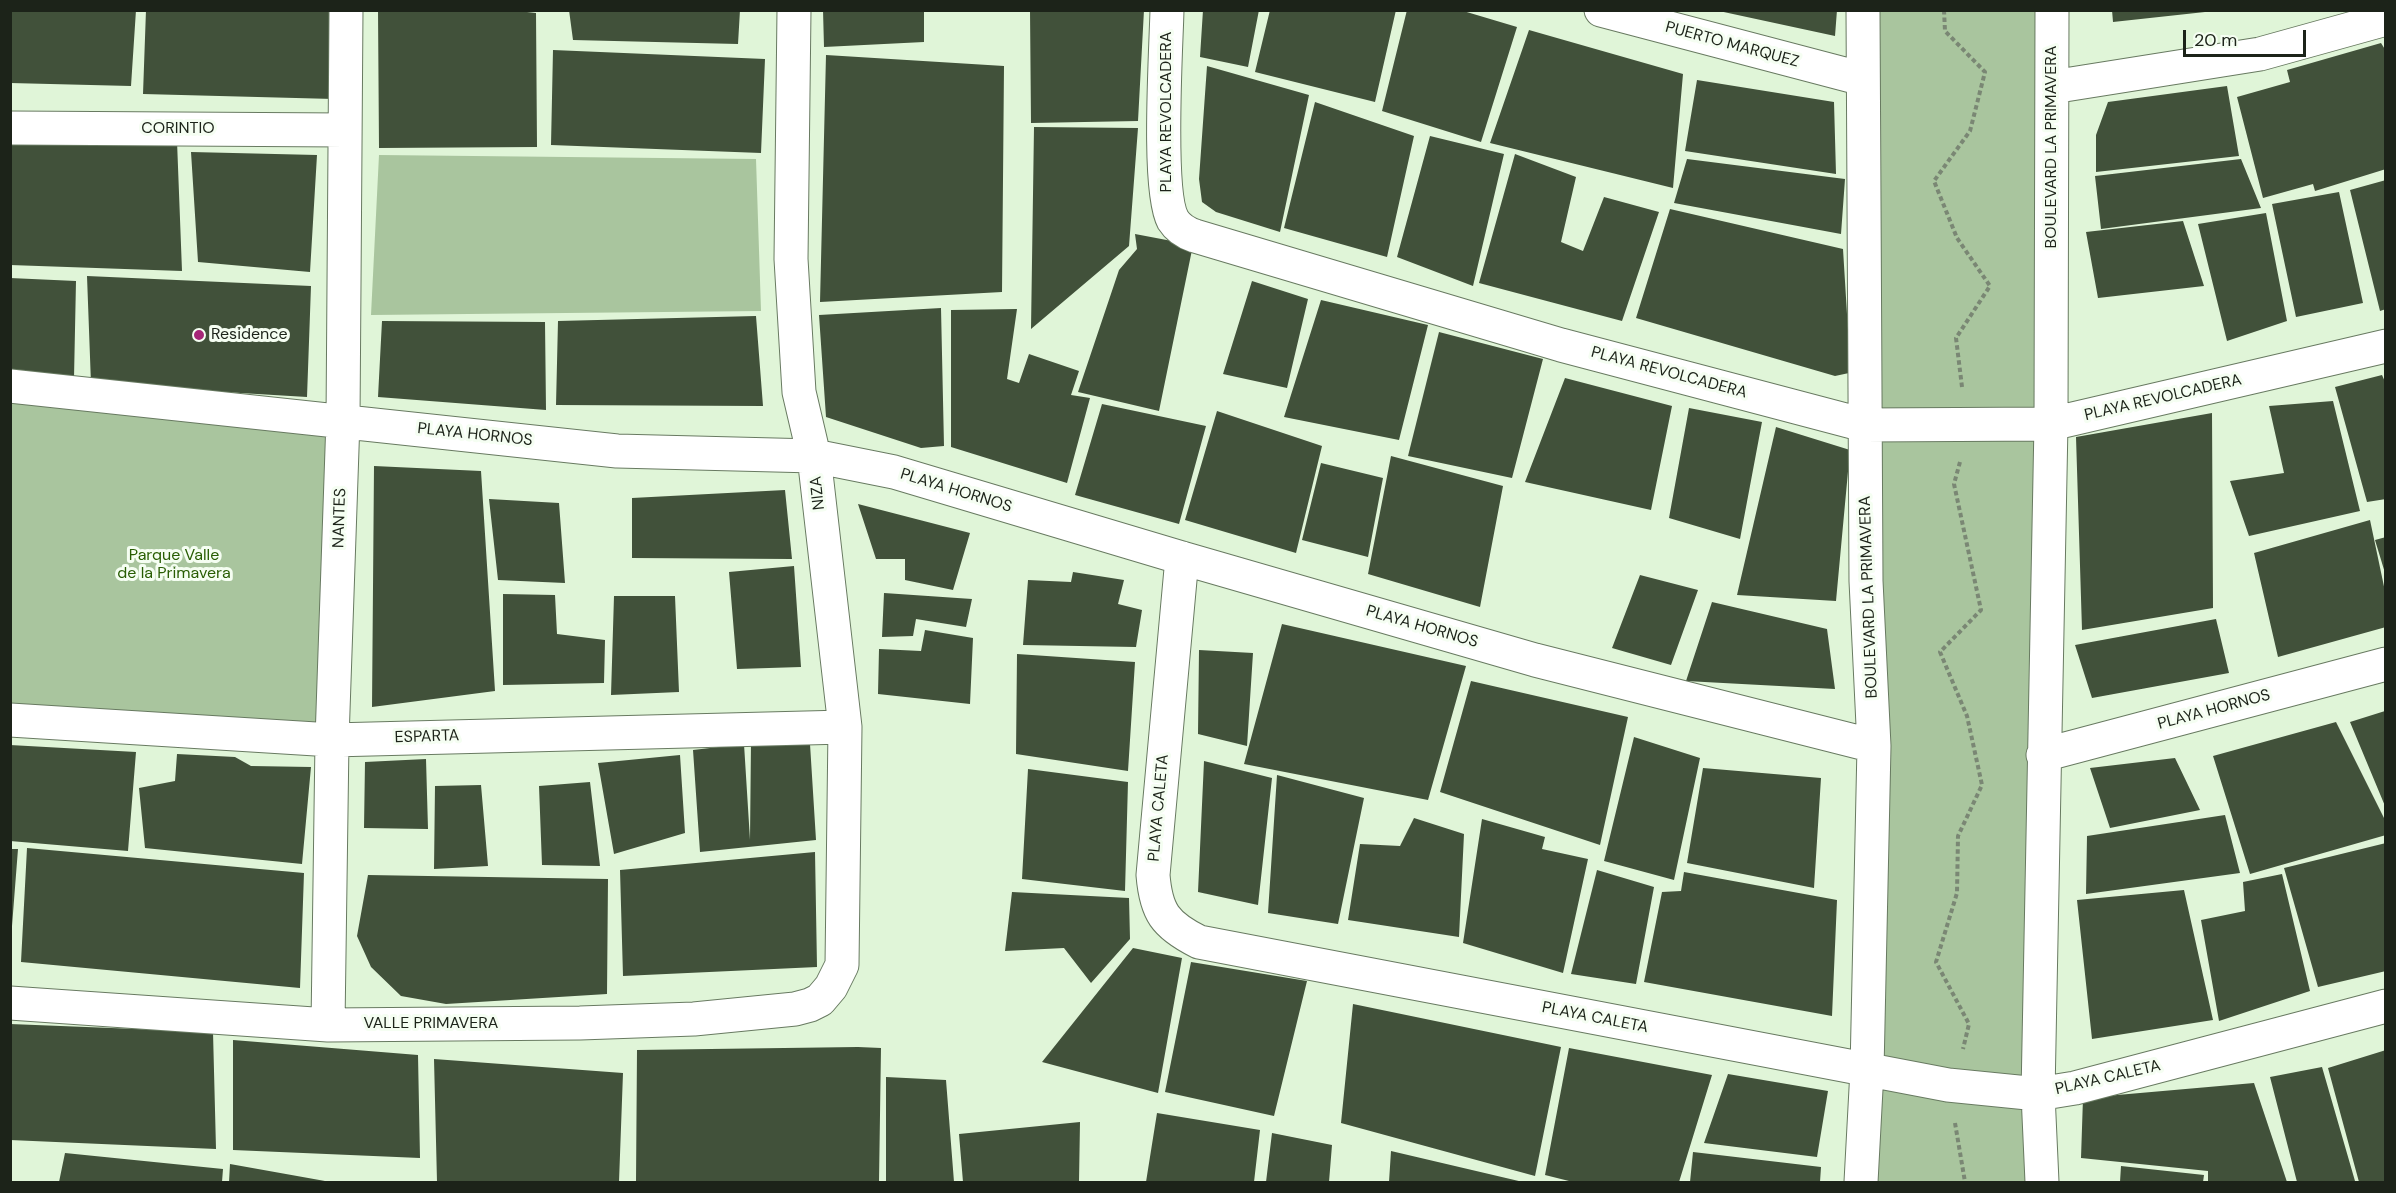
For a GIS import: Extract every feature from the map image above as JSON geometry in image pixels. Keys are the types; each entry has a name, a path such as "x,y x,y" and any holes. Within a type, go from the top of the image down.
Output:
{"street":[{"name":"NANTES","path":"328,1025 332,740 343,420 346,10"},
{"name":"NIZA","path":"794,10 791,258 799,392 814,456 845,727 842,958 838,976"},
{"name":"PLAYA REVOLCADERA","path":"1167,10 1166,189 1173,219 1186,233 1561,345 1864,425 2051,424 2385,346"},
{"name":"PUERTO MARQUEZ","path":"1601,10 1863,79"},
{"name":"BOULEVARD LA PRIMAVERA","path":"1861,1182 1867,1070 1874,746 1866,581 1863,10"},
{"name":"BOULEVARD LA PRIMAVERA","path":"2042,1182 2038,1094 2051,424 2052,10"},
{"path":"2052,87 2260,54 2385,19"},
{"name":"CORINTIO","path":"10,128 345,130"},
{"name":"PLAYA HORNOS","path":"10,386 617,451 814,456 894,472 1535,660 1874,746"},
{"name":"PLAYA CALETA","path":"1182,558 1153,875 1155,897 1161,914 1183,934 1199,942 1948,1085 2038,1094 2094,1084 2385,1006"},
{"name":"PLAYA HORNOS","path":"2043,755 2385,664"},
{"name":"ESPARTA","path":"10,720 332,740 845,727"},
{"name":"VALLE PRIMAVERA","path":"10,1003 328,1025 580,1023 694,1019 795,1009 820,1000 838,976"}],"path":[{"path":"1944,10 1945,31 1985,72 1970,131 1934,180 1957,238 1990,286 1956,338 1967,425 1954,484 1981,610 1940,652 1967,717 1982,785 1958,836 1957,893 1936,962 1969,1024 1957,1077 1948,1085 1965,1182"}],"green space":[{"path":"1875,11 2044,11 2031,1182 1864,1182"},
{"path":"379,155 756,159 761,311 371,315"},
{"name":"Parque Valle de la Primavera","path":"10,386 343,420 332,740 11,717"}],"building":[{"path":"10,10 136,10 131,86 10,83"},
{"path":"146,10 330,10 334,99 143,94"},
{"path":"378,10 509,10 536,13 537,147 379,148"},
{"path":"569,10 740,10 738,44 573,40"},
{"path":"823,10 924,10 924,42 824,47"},
{"path":"1030,10 1144,10 1138,121 1031,123"},
{"path":"1203,10 1259,10 1248,67 1200,57"},
{"path":"1270,10 1396,10 1375,102 1255,72"},
{"path":"1407,10 1460,10 1517,27 1481,142 1382,111"},
{"path":"1837,10 1835,36 1719,11"},
{"path":"2112,10 2205,10 2205,12 2113,22"},
{"path":"1529,30 1683,74 1673,188 1490,143"},
{"path":"2381,43 2386,51 2386,169 2315,191 2313,184 2263,198 2237,97 2290,82 2287,70"},
{"path":"553,50 765,59 761,153 551,145"},
{"path":"826,55 1004,66 1002,292 820,302"},
{"path":"1207,66 1309,95 1280,232 1216,212 1202,202 1199,179"},
{"path":"1697,80 1834,102 1836,174 1685,151"},
{"path":"2227,86 2239,156 2096,172 2096,135 2108,102"},
{"path":"1315,102 1414,136 1387,257 1284,228"},
{"path":"1034,127 1138,128 1129,246 1031,329"},
{"path":"1430,136 1504,154 1473,286 1397,257"},
{"path":"177,141 182,271 10,265 10,142"},
{"path":"191,152 317,155 310,272 198,262"},
{"path":"1515,154 1576,177 1561,242 1583,251 1604,197 1659,212 1622,321 1479,283"},
{"path":"1687,159 1845,179 1841,234 1674,203"},
{"path":"2241,159 2261,208 2101,229 2095,176"},
{"path":"2386,180 2386,309 2380,311 2350,190"},
{"path":"2339,192 2363,303 2296,317 2272,204"},
{"path":"1670,209 1843,249 1849,373 1835,376 1636,318"},
{"path":"2266,213 2287,321 2227,341 2198,224"},
{"path":"2183,221 2204,286 2098,298 2086,232"},
{"path":"1135,234 1193,245 1159,411 1078,392 1119,270 1137,249"},
{"name":"Residence","path":"87,276 311,286 307,397 91,384"},
{"path":"10,278 76,281 74,378 10,372"},
{"path":"1252,281 1308,299 1287,388 1223,374"},
{"path":"1321,300 1428,325 1399,440 1284,417"},
{"path":"941,308 944,446 921,448 826,417 819,315"},
{"path":"1017,309 1007,379 1019,383 1029,354 1079,371 1071,395 1090,398 1067,483 951,447 951,310"},
{"path":"756,316 763,406 556,405 558,321"},
{"path":"382,321 545,322 546,410 378,397"},
{"path":"1439,332 1543,359 1512,478 1408,456"},
{"path":"2382,375 2386,384 2386,499 2367,502 2335,387"},
{"path":"1565,378 1672,406 1651,510 1525,482"},
{"path":"2333,401 2360,511 2249,536 2230,481 2284,473 2269,406"},
{"path":"1102,404 1206,426 1179,524 1075,495"},
{"path":"1689,408 1762,422 1740,539 1669,518"},
{"path":"1217,411 1322,446 1296,553 1185,520"},
{"path":"2212,413 2213,608 2082,630 2076,437"},
{"path":"1776,427 1850,450 1836,601 1737,595"},
{"path":"1391,456 1503,486 1480,607 1368,574"},
{"path":"1321,463 1383,478 1368,557 1302,540"},
{"path":"374,466 481,471 495,691 372,707"},
{"path":"785,490 792,559 632,558 632,498"},
{"path":"489,499 559,503 565,583 498,580"},
{"path":"858,504 970,533 953,590 905,580 905,559 876,559"},
{"path":"2370,520 2386,596 2386,627 2278,657 2254,553"},
{"path":"2386,537 2386,573 2385,573 2375,540"},
{"path":"794,566 801,667 737,669 729,572"},
{"path":"1073,572 1124,580 1118,604 1142,610 1136,647 1023,645 1028,580 1071,582"},
{"path":"1640,575 1698,590 1671,665 1612,648"},
{"path":"884,593 972,599 966,627 916,619 913,636 882,637"},
{"path":"503,594 555,595 557,634 605,640 604,683 503,685"},
{"path":"614,596 675,596 679,692 611,695"},
{"path":"1712,602 1827,629 1835,689 1686,681"},
{"path":"2216,619 2229,673 2092,698 2075,645"},
{"path":"1282,624 1466,666 1428,800 1244,764"},
{"path":"925,630 973,638 970,704 878,694 879,649 921,651"},
{"path":"1199,650 1253,653 1247,746 1198,734"},
{"path":"1017,654 1135,662 1128,771 1016,754"},
{"path":"1471,681 1628,717 1600,845 1440,792"},
{"path":"2385,711 2385,806 2350,722"},
{"path":"2336,722 2386,822 2386,835 2250,874 2213,756"},
{"path":"1634,737 1700,758 1674,880 1604,861"},
{"path":"751,741 810,744 816,840 700,852 693,750 744,744 750,840"},
{"path":"10,745 136,752 128,851 10,841"},
{"path":"177,754 235,757 251,766 311,767 302,864 145,848 139,788 175,781"},
{"path":"680,755 685,833 614,854 598,763"},
{"path":"2175,758 2200,810 2110,828 2090,768"},
{"path":"426,759 428,829 364,828 365,762"},
{"path":"1204,761 1272,778 1258,905 1198,892"},
{"path":"1703,768 1821,778 1814,888 1687,863"},
{"path":"1028,769 1128,782 1125,891 1022,879"},
{"path":"1277,775 1364,798 1338,924 1268,913"},
{"path":"590,782 600,866 542,865 539,786"},
{"path":"481,785 488,866 434,869 435,786"},
{"path":"2225,815 2240,873 2086,894 2087,836"},
{"path":"1414,818 1464,834 1459,937 1348,920 1360,844 1400,846"},
{"path":"1482,819 1545,837 1542,849 1588,859 1563,973 1463,943"},
{"path":"2386,843 2386,971 2318,987 2284,868"},
{"path":"27,848 304,873 300,988 21,962"},
{"path":"10,849 18,849 12,926 10,926"},
{"path":"815,852 817,967 623,976 620,870"},
{"path":"1597,870 1654,887 1636,984 1571,974"},
{"path":"1684,872 1837,900 1832,1016 1644,982 1662,892 1681,891"},
{"path":"2282,874 2310,991 2219,1021 2201,920 2245,911 2243,882"},
{"path":"368,875 608,879 607,994 446,1004 401,996 371,967 357,936"},
{"path":"2184,890 2213,1020 2092,1039 2077,900"},
{"path":"1012,892 1129,898 1130,939 1091,983 1064,948 1005,951"},
{"path":"1133,948 1182,958 1158,1093 1042,1062"},
{"path":"1191,962 1307,981 1274,1116 1165,1092"},
{"path":"1353,1004 1561,1047 1535,1176 1341,1123"},
{"path":"10,1024 213,1032 216,1149 10,1140"},
{"path":"233,1040 418,1055 420,1158 233,1150"},
{"path":"881,1048 879,1182 636,1182 637,1050"},
{"path":"1569,1048 1712,1075 1679,1182 1573,1182 1545,1175"},
{"path":"2386,1050 2386,1182 2359,1182 2328,1068"},
{"path":"434,1059 623,1073 619,1182 437,1182"},
{"path":"2322,1067 2355,1181 2297,1182 2270,1077"},
{"path":"1728,1074 1828,1091 1817,1157 1704,1143"},
{"path":"886,1077 946,1080 954,1182 886,1182"},
{"path":"2254,1083 2287,1182 2208,1182 2208,1171 2081,1158 2083,1098"},
{"path":"1157,1113 1260,1130 1254,1182 1146,1182"},
{"path":"1080,1122 1079,1182 963,1182 959,1134"},
{"path":"1272,1133 1332,1145 1329,1182 1266,1182"},
{"path":"1391,1151 1523,1182 1389,1182"},
{"path":"1693,1152 1821,1167 1820,1182 1690,1182"},
{"path":"65,1153 223,1169 222,1182 59,1182"},
{"path":"230,1164 325,1181 325,1182 229,1182"},
{"path":"2121,1166 2204,1175 2203,1182 2120,1182"}],"place":[{"name":"Residence","path":"199,335"}]}
